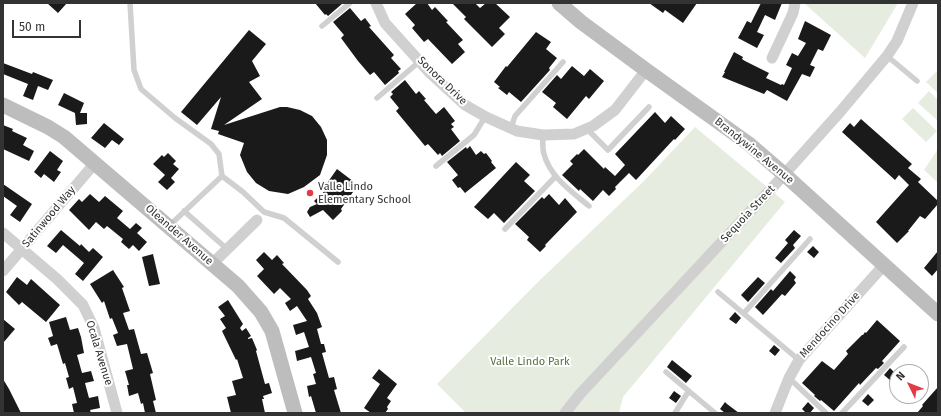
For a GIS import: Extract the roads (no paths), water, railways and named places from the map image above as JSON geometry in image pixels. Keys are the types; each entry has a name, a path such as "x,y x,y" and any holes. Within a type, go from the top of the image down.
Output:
{"street":[{"name":"Sonora Drive","path":"376,3 386,23 430,73 465,105 485,117 517,131 543,135 574,134 587,129 615,110 646,70"},
{"path":"772,58 793,13 795,3"},
{"name":"Sequoia Street","path":"565,413 580,394 785,175 887,56 897,41 913,3"},
{"name":"Brandywine Avenue","path":"562,4 581,22 749,144 938,314"},
{"name":"Oleander Avenue","path":"3,105 48,126 64,137 238,286 260,312 272,331 295,413"},
{"name":"Satinwood Way","path":"3,271 95,162"},
{"path":"212,264 260,216"},
{"name":"Ocala Avenue","path":"3,233 83,305 94,328 117,413"},
{"name":"Mendocino Drive","path":"775,413 789,378 799,360 884,265"}],"lane":[{"path":"130,3 134,70 141,89 175,118 211,144 219,154 222,176 243,192 260,216 284,218 338,262"},
{"path":"322,26 350,3"},
{"path":"887,56 917,81"},
{"path":"377,98 420,61"},
{"path":"511,128 515,116 563,62"},
{"path":"587,129 608,150 649,107"},
{"path":"436,166 474,134 485,117"},
{"path":"543,135 543,152 547,164 555,177 589,206"},
{"path":"169,226 222,176"},
{"path":"505,229 555,177"},
{"path":"184,211 227,250"},
{"path":"744,313 810,239"},
{"path":"718,292 799,360"},
{"path":"842,413 904,347"},
{"path":"666,372 688,392 715,413"},
{"path":"789,378 826,413"},
{"path":"675,413 688,392"}],"place":[{"name":"Valle Lindo Elementary School","path":"310,193"}],"park label":[{"name":"Valle Lindo Park","path":"530,362"}]}
